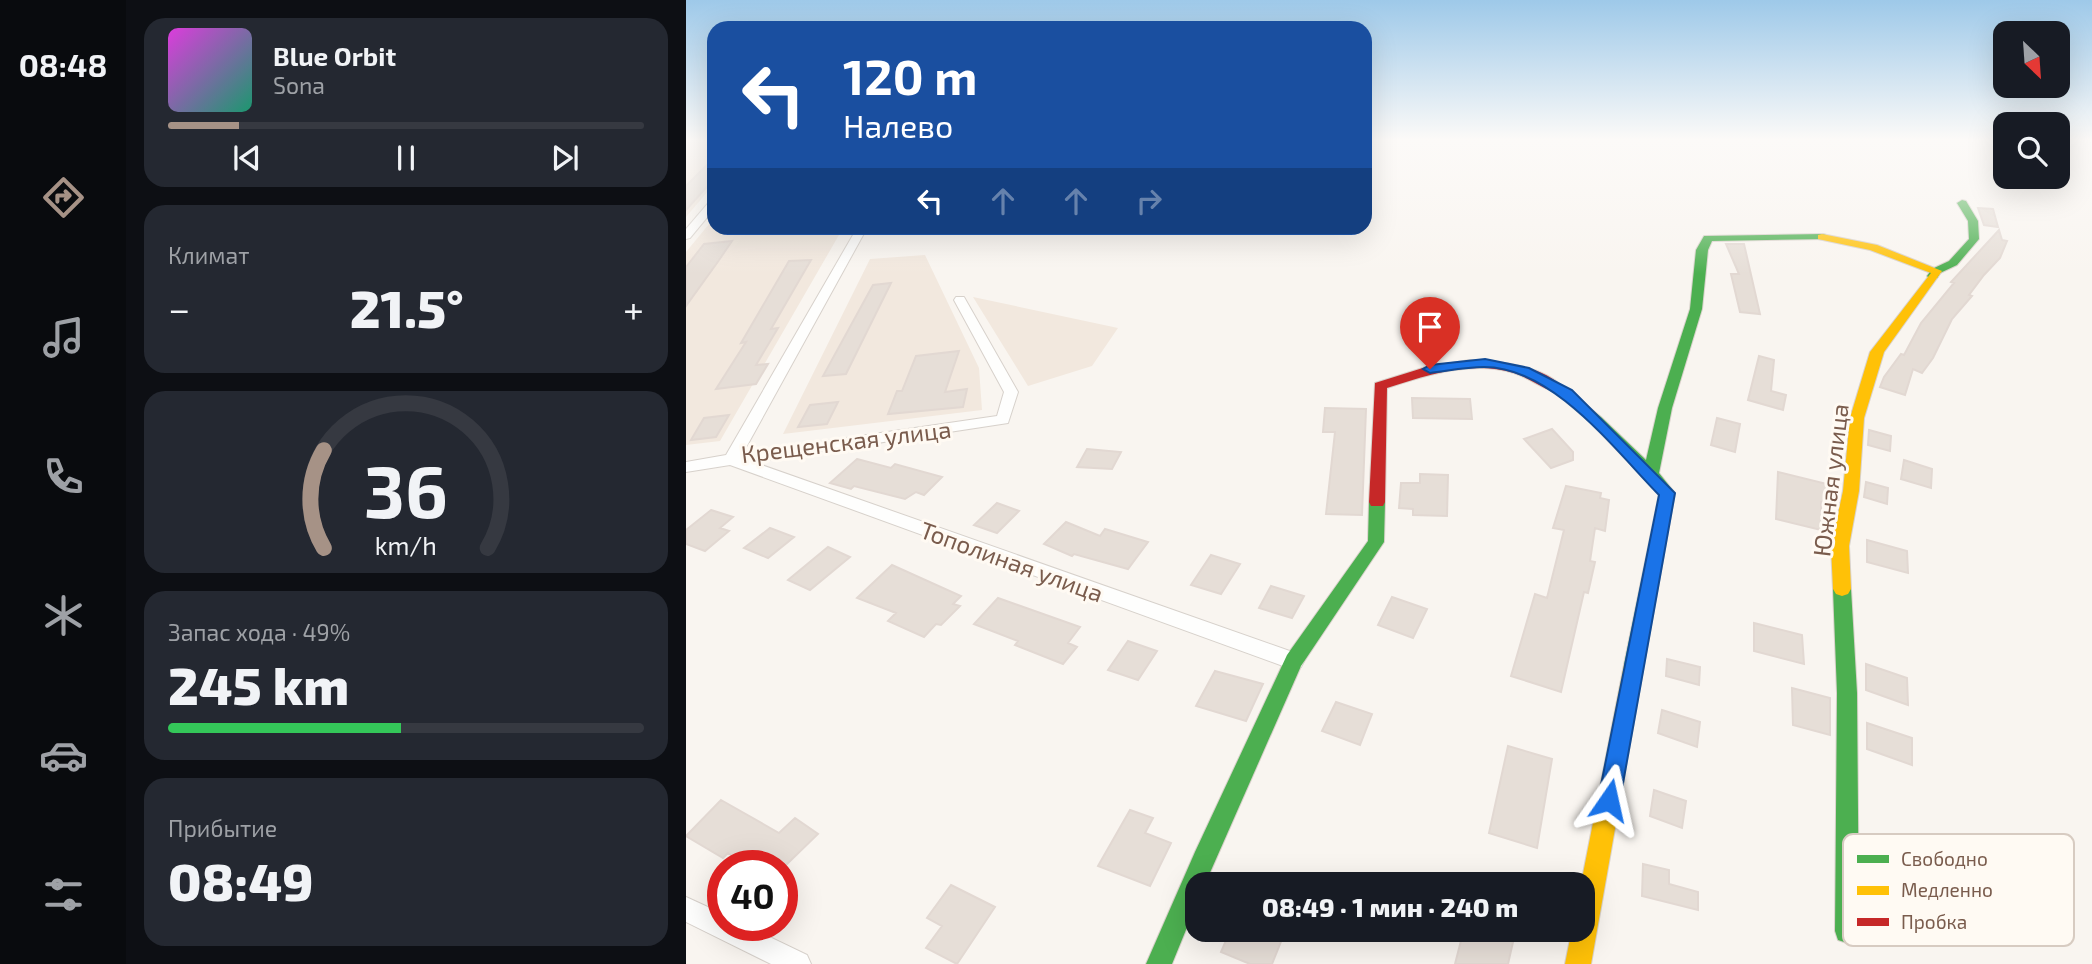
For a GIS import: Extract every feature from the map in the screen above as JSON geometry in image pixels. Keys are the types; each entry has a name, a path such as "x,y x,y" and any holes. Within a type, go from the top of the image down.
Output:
{"street":[{"name":"Южная улица","path":"1847,834 1847,693 1840,546 1851,491 1857,418 1877,352 1937,271 1953,263 1974,239 1973,221 1962,203"},
{"path":"686,236 707,211"},
{"name":"Крещенская улица","path":"731,460 858,235"},
{"path":"1651,474 1665,408 1696,309 1702,250 1708,238 1834,238 1895,253 1937,271"},
{"name":"Крещенская улица","path":"731,460 1003,420 1011,392 960,300"},
{"path":"1159,964 1294,661 1376,542 1380,386 1430,369 1485,363 1524,371 1567,394 1651,474 1667,493 1578,964"},
{"path":"686,467 731,460"},
{"name":"Тополиная улица","path":"731,460 1294,661"},
{"path":"686,909 798,964"}],"shaded area":[{"path":"686,184 707,184 707,192 686,217"},
{"path":"707,226 707,235 839,235 720,441 686,445 686,252"},
{"path":"925,255 979,368 982,410 783,434 870,259"},
{"path":"973,297 1118,328 1092,366 1028,386"}],"building":[{"path":"707,184 686,210 686,186"},
{"path":"1978,208 1993,209 1998,227 1984,225"},
{"path":"1999,230 2002,240 2007,241 2000,258 1952,319 1933,358 1922,373 1913,369 1905,395 1880,387 1901,354 1904,355 1921,323 1954,283 1951,282"},
{"path":"732,241 686,306 686,267 704,244"},
{"path":"1726,244 1744,244 1760,314 1740,312 1731,274 1739,274"},
{"path":"811,260 771,329 778,328 756,365 768,364 756,384 716,389 746,342 741,343 789,261"},
{"path":"891,283 846,374 823,376 873,285"},
{"path":"959,351 945,392 967,389 963,407 888,414 897,391 902,391 916,356"},
{"path":"1759,356 1774,360 1771,391 1786,395 1783,410 1748,400"},
{"path":"1412,398 1470,399 1472,419 1413,418"},
{"path":"838,402 827,424 798,427 810,405"},
{"path":"1325,408 1366,409 1362,515 1326,514 1335,432 1323,432"},
{"path":"729,415 716,437 691,440 704,418"},
{"path":"1717,418 1740,424 1735,452 1711,445"},
{"path":"1552,429 1573,452 1573,460 1551,468 1524,439"},
{"path":"1869,430 1891,436 1890,451 1868,445"},
{"path":"1087,449 1121,452 1112,469 1077,467"},
{"path":"857,459 891,468 895,464 942,477 924,495 916,492 905,499 830,483"},
{"path":"1904,460 1932,469 1931,488 1901,479"},
{"path":"1778,472 1831,485 1832,505 1821,502 1821,530 1776,519"},
{"path":"1420,474 1448,475 1447,516 1413,515 1413,509 1399,508 1401,483 1420,483"},
{"path":"1866,482 1888,488 1887,504 1864,497"},
{"path":"1566,486 1601,493 1600,498 1609,500 1605,531 1595,528 1590,561 1595,562 1588,593 1584,592 1561,692 1511,676 1535,594 1547,598 1564,530 1553,528"},
{"path":"997,503 1019,511 997,533 974,525"},
{"path":"711,510 733,517 720,528 729,531 705,551 686,544 686,530"},
{"path":"1066,522 1100,536 1105,529 1148,542 1128,569 1074,554 1072,556 1044,544"},
{"path":"770,528 794,537 768,558 744,548"},
{"path":"1867,540 1907,551 1908,573 1867,562"},
{"path":"828,547 850,557 810,590 788,580"},
{"path":"1211,555 1240,564 1221,594 1191,585"},
{"path":"892,565 961,596 953,604 960,606 924,637 888,621 896,613 857,598"},
{"path":"1271,586 1304,596 1292,618 1259,608"},
{"path":"1392,597 1427,609 1413,638 1378,625"},
{"path":"998,598 1080,627 1068,643 1077,647 1063,664 1015,645 1018,641 974,624"},
{"path":"1754,623 1802,635 1804,664 1754,651"},
{"path":"1128,641 1157,651 1138,680 1108,670"},
{"path":"1667,659 1700,667 1699,685 1666,676"},
{"path":"1866,664 1907,678 1908,705 1866,690"},
{"path":"1215,671 1263,684 1246,721 1196,706"},
{"path":"1792,688 1830,698 1830,735 1793,725"},
{"path":"1336,702 1372,714 1360,745 1322,731"},
{"path":"1662,710 1700,722 1697,747 1658,733"},
{"path":"1867,723 1912,738 1912,765 1867,749"},
{"path":"1508,746 1552,759 1537,848 1489,833"},
{"path":"1654,790 1686,801 1682,828 1650,816"},
{"path":"721,800 779,833 795,818 818,834 798,853 798,850 710,850 686,836"},
{"path":"1130,810 1153,818 1145,833 1171,843 1150,886 1098,866"},
{"path":"1643,864 1669,870 1669,884 1698,892 1698,910 1642,896"},
{"path":"951,885 995,907 957,964 926,948 942,926 927,918"},
{"path":"1225,942 1281,942 1272,964 1250,964 1221,952"},
{"path":"1461,942 1513,942 1508,964 1455,964"}],"traffic: fast":[{"path":"1933,276 1936,271 1953,263 1974,239 1973,221 1962,203"},
{"path":"1634,665 1667,493 1651,474 1665,408 1696,309 1702,250 1708,238 1822,237"},
{"path":"1558,389 1596,420 1651,474"},
{"path":"1159,964 1203,860 1294,661 1376,542 1377,502"},
{"path":"1842,589 1847,693 1847,834"}],"traffic: slow":[{"path":"1822,237 1873,247 1936,271"},
{"path":"1842,589 1840,546 1851,491 1857,418 1877,352 1933,276"},
{"path":"1578,964 1634,665"}],"traffic: jam":[{"path":"1377,502 1380,386 1426,372 1470,364 1513,369 1535,376 1558,389"}],"route":[{"path":"1430,369 1485,363 1524,371 1567,394 1651,474 1667,493 1609,800"}]}
